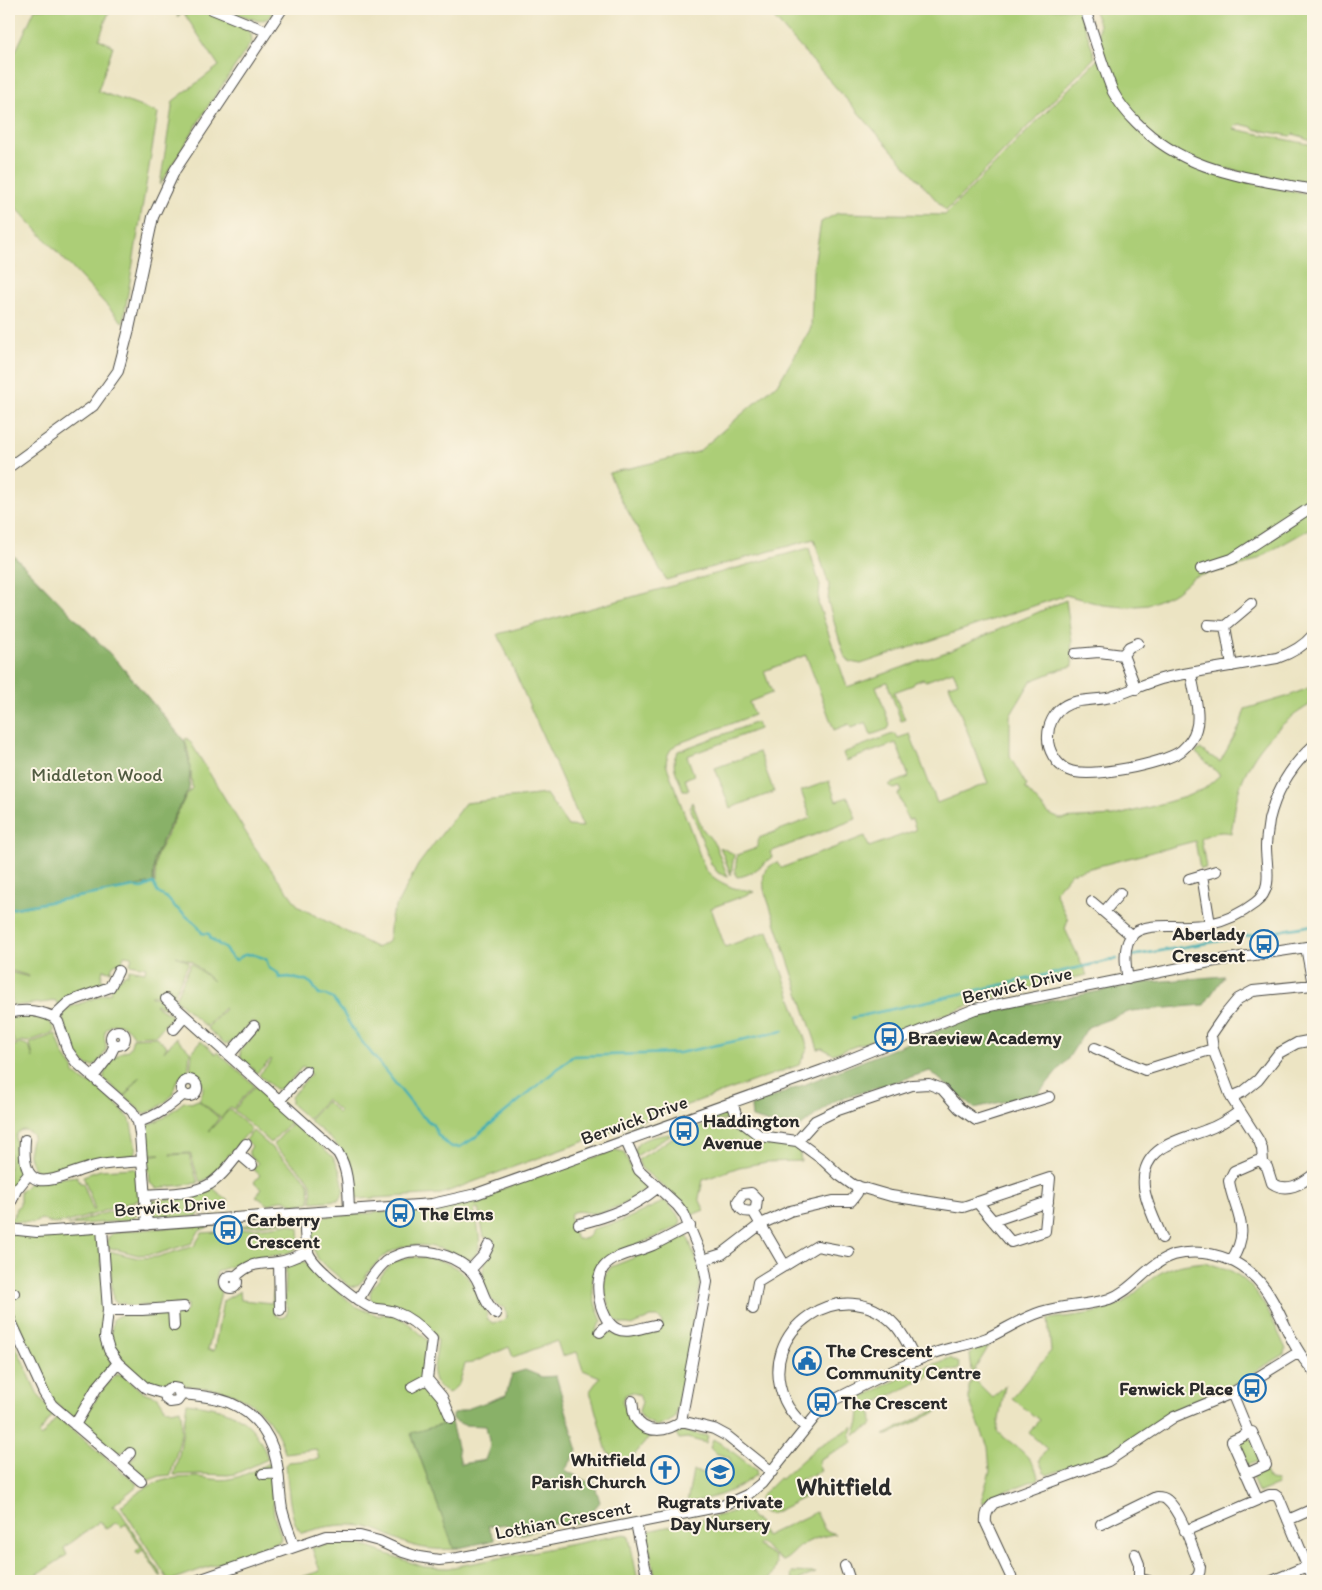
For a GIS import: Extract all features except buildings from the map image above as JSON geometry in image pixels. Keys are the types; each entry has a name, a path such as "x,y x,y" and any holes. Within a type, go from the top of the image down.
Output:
{"street":[{"path":"212,9 266,31"},
{"path":"9,467 93,406 118,371 153,217 175,170 282,9"},
{"path":"1085,9 1114,93 1125,111 1146,133 1166,148 1191,162 1212,170 1313,190"},
{"path":"1201,569 1232,559 1313,506"},
{"path":"1208,625 1225,626 1251,604"},
{"path":"1225,626 1232,666"},
{"path":"1191,673 1198,719 1196,729 1190,741 1181,751 1160,760 1101,772 1079,774 1067,770 1055,760 1049,744 1049,727 1054,716 1064,707 1076,702 1109,697 1161,679 1191,673 1277,658 1289,654 1302,646 1313,635"},
{"path":"1123,655 1138,642"},
{"path":"1075,654 1099,652 1123,655"},
{"path":"1123,655 1136,689"},
{"path":"1128,979 1124,957 1126,945 1140,929 1150,926 1210,924 1236,914 1256,903 1264,894 1268,882 1266,846 1269,821 1275,800 1288,774 1313,746"},
{"path":"1189,879 1216,871"},
{"path":"1202,875 1210,924"},
{"path":"1104,912 1120,893"},
{"path":"1092,902 1132,936"},
{"path":"1309,946 1313,985 1254,992 1238,999 1211,1035 1213,1049 1231,1097 1259,1141 1272,1183 1281,1188 1293,1187 1313,1175"},
{"name":"Berwick Drive","path":"9,1229 37,1232 102,1228 432,1204 454,1200 476,1194 823,1070 975,1009 1215,961 1309,946"},
{"path":"53,1017 69,1002 110,987 118,971"},
{"path":"166,999 338,1153 347,1173 350,1210"},
{"path":"9,1013 30,1010 42,1012 53,1017 58,1022 68,1051 76,1062 132,1111 138,1122 147,1225"},
{"path":"174,1029 185,1016"},
{"path":"229,1055 254,1026"},
{"path":"1231,1097 1242,1092 1258,1080 1279,1053 1297,1043 1313,1040"},
{"path":"92,1077 110,1055 115,1045"},
{"path":"1095,1048 1145,1070 1213,1049"},
{"path":"279,1100 306,1071"},
{"path":"797,1141 815,1122 838,1110 912,1085 929,1084 942,1089 959,1108 976,1120 1049,1097"},
{"path":"138,1122 164,1111 184,1094"},
{"path":"732,1103 738,1119 760,1136 797,1141 823,1160 839,1175 858,1186 892,1196 963,1207 977,1202 1050,1178 1045,1231 1011,1242 977,1202"},
{"path":"1162,1238 1144,1186 1149,1162 1162,1147 1217,1126 1240,1111"},
{"path":"24,1140 24,1165 29,1174 44,1181 56,1180 97,1165 142,1161"},
{"path":"626,1141 639,1170 677,1205 684,1214 703,1260 706,1282 681,1421 666,1430 656,1431 643,1425 636,1419 632,1401"},
{"path":"145,1195 191,1191 200,1188 217,1178 246,1144"},
{"path":"238,1154 252,1166"},
{"path":"1231,1260 1238,1246 1241,1225 1230,1184 1230,1177 1237,1169 1257,1161 1266,1167"},
{"path":"12,1200 16,1190 29,1174"},
{"path":"703,1260 722,1254 761,1224 790,1211 833,1201 851,1201 857,1193 858,1186"},
{"path":"579,1224 626,1209 642,1200 657,1188"},
{"path":"993,1220 1048,1202"},
{"path":"753,1211 785,1266"},
{"path":"305,1213 308,1252 314,1263 358,1300 372,1307 395,1312 413,1322 432,1339 427,1373 428,1380 442,1396 451,1418"},
{"path":"655,1325 628,1331 618,1329 609,1323 604,1314 597,1288 599,1276 604,1267 614,1260 652,1246 690,1226"},
{"path":"102,1228 108,1310 105,1337 109,1350 118,1363 146,1388 165,1394 168,1389 173,1388 178,1390 180,1394 220,1400 238,1406 253,1416 265,1431 273,1446 284,1517 294,1546"},
{"path":"470,1270 484,1255 489,1245"},
{"path":"753,1309 758,1282 817,1246 849,1252"},
{"path":"358,1300 376,1271 385,1262 403,1253 423,1251 455,1260 470,1270 476,1278 487,1302 496,1314"},
{"path":"235,1277 246,1267 280,1262 308,1252"},
{"name":"Lothian Crescent","path":"196,1581 326,1536 360,1536 379,1541 419,1557 439,1560 636,1524 728,1503 747,1495 772,1472 822,1408 836,1399 916,1361 986,1338 1043,1311 1109,1299 1130,1287 1156,1264 1174,1255 1196,1252 1215,1255 1231,1260 1256,1278 1269,1292 1299,1352 1313,1370"},
{"path":"280,1262 280,1310"},
{"path":"806,1428 786,1403 778,1378 778,1366 786,1340 794,1329 812,1313 826,1307 840,1305 868,1307 894,1324 902,1334 916,1361"},
{"path":"108,1310 184,1307"},
{"path":"173,1308 174,1326"},
{"path":"9,1317 44,1394 52,1405 141,1481"},
{"path":"600,1332 609,1323"},
{"path":"1013,1581 986,1523 989,1508 994,1503 1108,1461 1174,1417 1232,1394 1299,1352"},
{"path":"75,1425 96,1389 118,1363"},
{"path":"412,1387 428,1380"},
{"path":"1232,1394 1249,1434"},
{"path":"681,1421 714,1429 727,1436 772,1472"},
{"path":"1246,1474 1266,1465 1252,1432 1232,1441 1246,1474 1258,1500"},
{"path":"121,1463 130,1453"},
{"path":"263,1474 278,1473"},
{"path":"1185,1531 1269,1495 1275,1495 1279,1498 1313,1580"},
{"path":"1101,1524 1156,1497 1168,1500 1177,1512 1200,1567 1200,1574 1192,1581"},
{"path":"1288,1520 1313,1509"},
{"path":"636,1524 648,1581"},
{"path":"1135,1554 1139,1564 1140,1581 1149,1581"},
{"path":"845,1566 850,1581"},
{"path":"1272,1581 1307,1566"}],"green space":[{"path":"35,9 110,9 99,39 113,46 98,91 158,113 123,323 9,200 9,66"},
{"path":"178,9 197,9 244,26 251,34 252,41 207,108 160,185 173,101 219,66 183,12 177,17"},
{"path":"223,9 275,9 269,18 259,21"},
{"path":"766,9 1079,9 1095,57 946,211"},
{"path":"1093,9 1313,9 1313,141 1293,134 1291,136 1253,129 1252,127 1240,124 1235,126 1234,129 1313,145 1313,186 1178,159 1205,173 1313,196 1313,527 1246,565 1194,577 1176,592 1148,605 1125,607 1103,605 1066,595 861,664 850,662 844,655 828,602 829,585 814,539 666,580 615,488 609,473 698,452 779,382 811,328 813,271 821,222 838,213 945,215 1099,58 1099,24"},
{"path":"809,548 820,586 818,603 847,687 952,650 1066,600 1072,642 1073,666 1031,681 1010,716 1010,757 1027,786 1025,788 1049,814 1060,819 1114,816 1185,797 1204,789 1220,775 1196,753 1200,749 1220,762 1239,728 1245,709 1286,697 1313,686 1313,703 1279,728 1252,761 1238,792 1231,833 1219,832 1201,838 1206,868 1200,869 1195,841 1071,873 1055,892 1068,920 1065,929 1087,975 988,999 833,1054 822,1048 818,1049 764,889 764,872 768,867 777,862 781,868 865,836 869,847 916,830 912,819 908,820 898,794 902,792 900,787 894,789 888,785 909,777 896,743 846,761 843,753 890,735 896,734 898,738 910,734 937,803 988,783 949,685 958,682 953,671 926,681 923,679 894,692 905,720 901,721 887,682 876,686 890,725 888,729 871,735 866,722 851,728 849,724 834,730 806,655 764,671 772,693 749,702 754,715 677,744 669,752 666,764 705,869 713,877 725,884 754,892 711,908 725,947 768,931 808,1048 799,1065 441,1194 358,1199 354,1195 353,1173 344,1153 309,1120 326,1101 338,1113 339,1111 326,1099 308,1119 291,1104 291,1097 311,1074 303,1066 283,1089 275,1089 259,1075 271,1059 257,1073 241,1058 240,1051 260,1028 252,1021 233,1042 225,1044 207,1028 224,1008 206,1027 175,999 191,963 213,981 191,961 176,956 189,962 173,997 168,993 162,999 157,995 151,995 151,997 156,997 175,1015 176,1018 169,1028 167,1026 174,1016 165,1008 156,1004 172,1016 156,1035 133,1036 125,1027 113,1024 105,1033 105,1053 93,1066 87,1065 83,1061 73,1046 66,1030 64,1015 68,1008 111,992 110,990 117,981 128,974 129,969 145,972 146,967 130,964 132,956 124,955 122,964 116,963 111,971 103,970 101,980 109,981 103,985 58,1005 55,1000 13,1006 9,972 29,976 9,970 9,910 105,892 9,909 9,551 116,660 185,742 190,762 185,739 187,738 254,846 299,907 377,948 389,941 391,916 418,865 465,803 546,794 568,826 583,827 498,634","holes":["191,771 192,788 183,802 190,783","183,802 157,854 165,835","156,859 155,883 154,870"]},
{"name":"Middleton Wood","path":"9,551 116,660 185,742 190,767 189,789 154,859 153,883 9,909"},
{"path":"757,722 759,729 687,756 694,775 685,779 689,790 683,790 674,765 675,756 678,751"},
{"path":"759,752 774,792 730,808 715,768"},
{"path":"829,781 836,801 848,797 856,819 770,852 772,857 760,867 747,875 737,877 735,873 737,855 757,848 759,838 811,818 801,791"},
{"path":"692,802 702,828 715,844 728,877 718,873 711,864 690,807"},
{"path":"720,847 734,854 731,875"},
{"path":"1224,976 1204,1005 1131,1011 1088,1027 1067,1060 1038,1094 974,1108 930,1071 834,1101 796,1130 752,1118 751,1106 977,1015 1141,983"},
{"path":"24,1016 47,1021 55,1032 27,1042 22,1041 15,1044 9,1029 9,1019"},
{"path":"56,1034 63,1054 73,1068 74,1073 85,1082 93,1084 130,1119 136,1148 134,1154 130,1156 95,1159 61,1172 43,1174 36,1172 29,1157 29,1147 33,1136 26,1130 23,1130 18,1132 15,1142 24,1174 9,1193 9,1048 22,1043 29,1046 33,1058 30,1043"},
{"path":"156,1037 167,1046 164,1052 176,1038 190,1051 188,1074 179,1078 174,1094 163,1104 155,1110 141,1113 125,1096 140,1077 124,1096 104,1079 104,1075 114,1059 129,1049 133,1038"},
{"path":"201,1041 216,1054 217,1052 254,1085 233,1109 230,1107 221,1118 199,1100 203,1091 201,1081 190,1074 192,1052"},
{"path":"255,1086 292,1120 271,1143 234,1110"},
{"path":"198,1100 219,1118 209,1131 230,1109 251,1129 209,1178 200,1182 190,1153 170,1154 189,1154 198,1183 157,1188 150,1183 148,1156 160,1154 148,1154 147,1126 165,1117 185,1101 191,1103"},
{"path":"722,1112 729,1114 731,1119 696,1124 708,1117"},
{"path":"294,1121 333,1157 340,1172 343,1185 342,1196 339,1200 312,1202 311,1183 307,1177 273,1145"},
{"path":"735,1121 745,1134 760,1141 798,1144 801,1161 767,1162 739,1167 703,1180 699,1198 704,1210 692,1215 679,1199 641,1168 638,1160 672,1138 687,1134 697,1128"},
{"path":"253,1131 305,1178 309,1183 310,1202 295,1205 285,1200 279,1200 268,1205 256,1196 262,1189 254,1182 260,1175 253,1169 258,1163 249,1155 252,1146 246,1140"},
{"path":"669,1134 670,1136 636,1156 635,1150 641,1142 652,1137"},
{"path":"616,1150 624,1152 633,1173 641,1178 646,1188 630,1200 608,1210 595,1213 577,1211 571,1213 571,1226 577,1239 587,1237 592,1229 622,1221 665,1201 679,1216 681,1221 679,1226 652,1239 615,1252 600,1263 595,1270 592,1287 602,1321 596,1330 598,1336 604,1336 609,1332 620,1336 642,1331 656,1333 661,1329 662,1322 658,1317 651,1317 631,1326 629,1324 621,1324 613,1319 603,1287 605,1275 611,1267 687,1235 700,1270 700,1286 675,1418 667,1423 656,1426 642,1418 639,1411 642,1402 639,1395 632,1392 625,1395 622,1402 631,1422 637,1428 651,1435 626,1465 607,1452 590,1391 600,1377 583,1370 577,1352 562,1356 557,1341 513,1357 509,1347 472,1363 465,1364 459,1384 448,1394 435,1382 433,1374 438,1341 432,1333 410,1314 372,1302 370,1294 372,1289 385,1271 395,1262 414,1257 435,1259 445,1262 462,1272 473,1285 481,1303 483,1302 486,1308 487,1319 493,1323 501,1322 507,1316 505,1308 497,1305 491,1299 483,1278 485,1263 494,1248 495,1242 490,1238 484,1237 478,1208 474,1209 479,1231 479,1246 477,1253 473,1257 466,1260 429,1246 405,1247 393,1251 382,1258 369,1271 361,1283 350,1287 318,1259 311,1243 311,1223 318,1217 436,1208 467,1201"},
{"path":"134,1168 137,1171 140,1200 60,1223 51,1223 41,1219 34,1223 9,1221 14,1216 16,1208 20,1205 20,1192 30,1182 77,1176 80,1183 83,1183 93,1210 95,1209 83,1176 100,1170"},
{"path":"213,1188 228,1201 218,1209 200,1210 198,1216 166,1219 153,1214 150,1209 150,1201 196,1196"},
{"path":"140,1203 137,1215 126,1221 68,1225 127,1206"},
{"path":"291,1219 299,1224 289,1221 236,1228 256,1222"},
{"path":"289,1224 299,1228 300,1244 295,1249 284,1254 249,1259 217,1272 215,1281 221,1292 208,1350 214,1351 223,1301 240,1291 241,1300 272,1303 274,1287 276,1287 276,1302 273,1310 275,1315 281,1318 287,1314 288,1308 285,1303 286,1269 290,1264 303,1261 355,1306 379,1316 385,1314 398,1317 412,1326 428,1341 424,1373 421,1379 424,1385 437,1395 451,1422 411,1434 454,1549 417,1547 378,1530 356,1525 320,1528 302,1533 294,1521 286,1465 289,1462 319,1459 316,1449 285,1453 275,1430 260,1411 251,1404 230,1393 217,1389 191,1386 178,1381 151,1383 127,1364 116,1350 111,1336 113,1319 124,1314 141,1316 154,1315 154,1313 178,1313 187,1311 187,1304 129,1306 123,1303 116,1303 113,1299 109,1251 138,1258 157,1257 194,1246 202,1233"},
{"path":"199,1225 208,1227 199,1231 192,1243 157,1254 138,1255 107,1247 108,1238 114,1232"},
{"path":"90,1233 97,1238 100,1247 111,1366 76,1415 70,1416 55,1403 47,1392 9,1308 9,1234 42,1236"},
{"path":"1205,1262 1227,1269 1248,1283 1263,1303 1275,1326 1286,1349 1285,1354 1223,1390 1185,1404 1111,1454 1095,1461 1091,1459 1047,1475 1039,1460 1047,1449 1029,1433 1039,1420 1012,1398 1051,1351 1048,1319 1105,1310 1120,1304 1151,1279 1168,1269"},
{"path":"9,1331 38,1395 54,1414 38,1434 41,1437 57,1417 138,1485 112,1506 118,1508 162,1576 160,1576 143,1550 138,1554 136,1551 141,1547 126,1524 121,1527 117,1522 106,1529 100,1521 64,1548 67,1555 27,1581 9,1581"},
{"path":"989,1346 975,1369 975,1380 993,1398 1005,1385 997,1432 1029,1458 1037,1471 1038,1479 992,1496 983,1503 982,1498 990,1471 988,1447 969,1400 969,1387 973,1378 970,1354 973,1351"},
{"path":"950,1358 959,1363 960,1367 958,1370 940,1371 875,1403 871,1410 872,1423 870,1427 854,1435 859,1422 861,1398 909,1374"},
{"path":"525,1370 542,1377 556,1376 578,1451 565,1470 588,1482 594,1482 600,1502 582,1523 552,1524 524,1534 512,1534 506,1524 488,1526 495,1540 454,1549 411,1433 451,1422 461,1464 485,1460 490,1446 486,1426 464,1425 453,1420 453,1414 506,1395 512,1374"},
{"path":"116,1375 123,1375 141,1391 158,1397 165,1408 172,1411 180,1409 182,1417 181,1434 171,1475 149,1480 132,1465 131,1461 136,1455 128,1448 116,1453 83,1425 83,1421 101,1391"},
{"path":"187,1403 215,1408 238,1417 255,1433 268,1459 235,1474 174,1475"},
{"path":"937,1409 938,1411 888,1435 884,1435"},
{"path":"854,1426 850,1436 853,1442 820,1459 818,1464 821,1471 797,1481 800,1496 807,1496 771,1514 765,1513 760,1509 757,1505 761,1503 760,1497 779,1478 781,1479 817,1447"},
{"path":"683,1431 708,1436 706,1443 687,1438 679,1439 676,1433"},
{"path":"1249,1438 1252,1440 1260,1458 1259,1461 1247,1465 1239,1442"},
{"path":"713,1439 756,1470 757,1474 740,1486 724,1493 687,1503 693,1471 729,1477 730,1458 715,1453 710,1448"},
{"path":"269,1463 274,1514 281,1537 280,1541 169,1581 121,1506 148,1487 165,1480 185,1477 217,1480 229,1479 244,1475"},
{"path":"1265,1471 1269,1480 1276,1481 1277,1485 1258,1493 1252,1477"},
{"path":"740,1509 747,1510 753,1519 758,1522 765,1536 816,1512 825,1530 835,1534 809,1541 782,1561 760,1543 758,1546 774,1556 777,1563 773,1574 764,1581 656,1581 646,1533 648,1531 726,1514"},
{"path":"625,1534 629,1537 638,1581 290,1581 320,1571 312,1548 335,1543 359,1544 424,1567 448,1568"},
{"path":"792,1572 816,1573 800,1579 800,1581 793,1581"}],"waterway":[{"path":"9,909 135,887 142,888 153,883 158,893 167,898 197,925 202,933 209,934 211,939 224,948 233,959 237,960 247,954 262,957 266,959 269,968 278,973 279,978 289,977 306,980 312,984 319,995 325,995 333,999 355,1033 419,1113 433,1125 438,1135 452,1147 460,1147 473,1139 573,1056 679,1053 783,1031"},
{"path":"1131,956 1313,925"},
{"path":"852,1018 1117,959"}],"place":[{"name":"Aberlady Crescent","path":"1264,944"},
{"name":"Braeview Academy","path":"889,1037"},
{"name":"Haddington Avenue","path":"684,1131"},
{"name":"The Elms","path":"400,1213"},
{"name":"Carberry Crescent","path":"228,1230"},
{"name":"The Crescent Community Centre","path":"807,1361"},
{"name":"Fenwick Place","path":"1252,1388"},
{"name":"The Crescent","path":"822,1402"},
{"name":"Whitfield Parish Church","path":"665,1470"},
{"name":"Rugrats Private Day Nursery","path":"720,1472"}],"district":[{"name":"Whitfield","path":"844,1486"}]}
